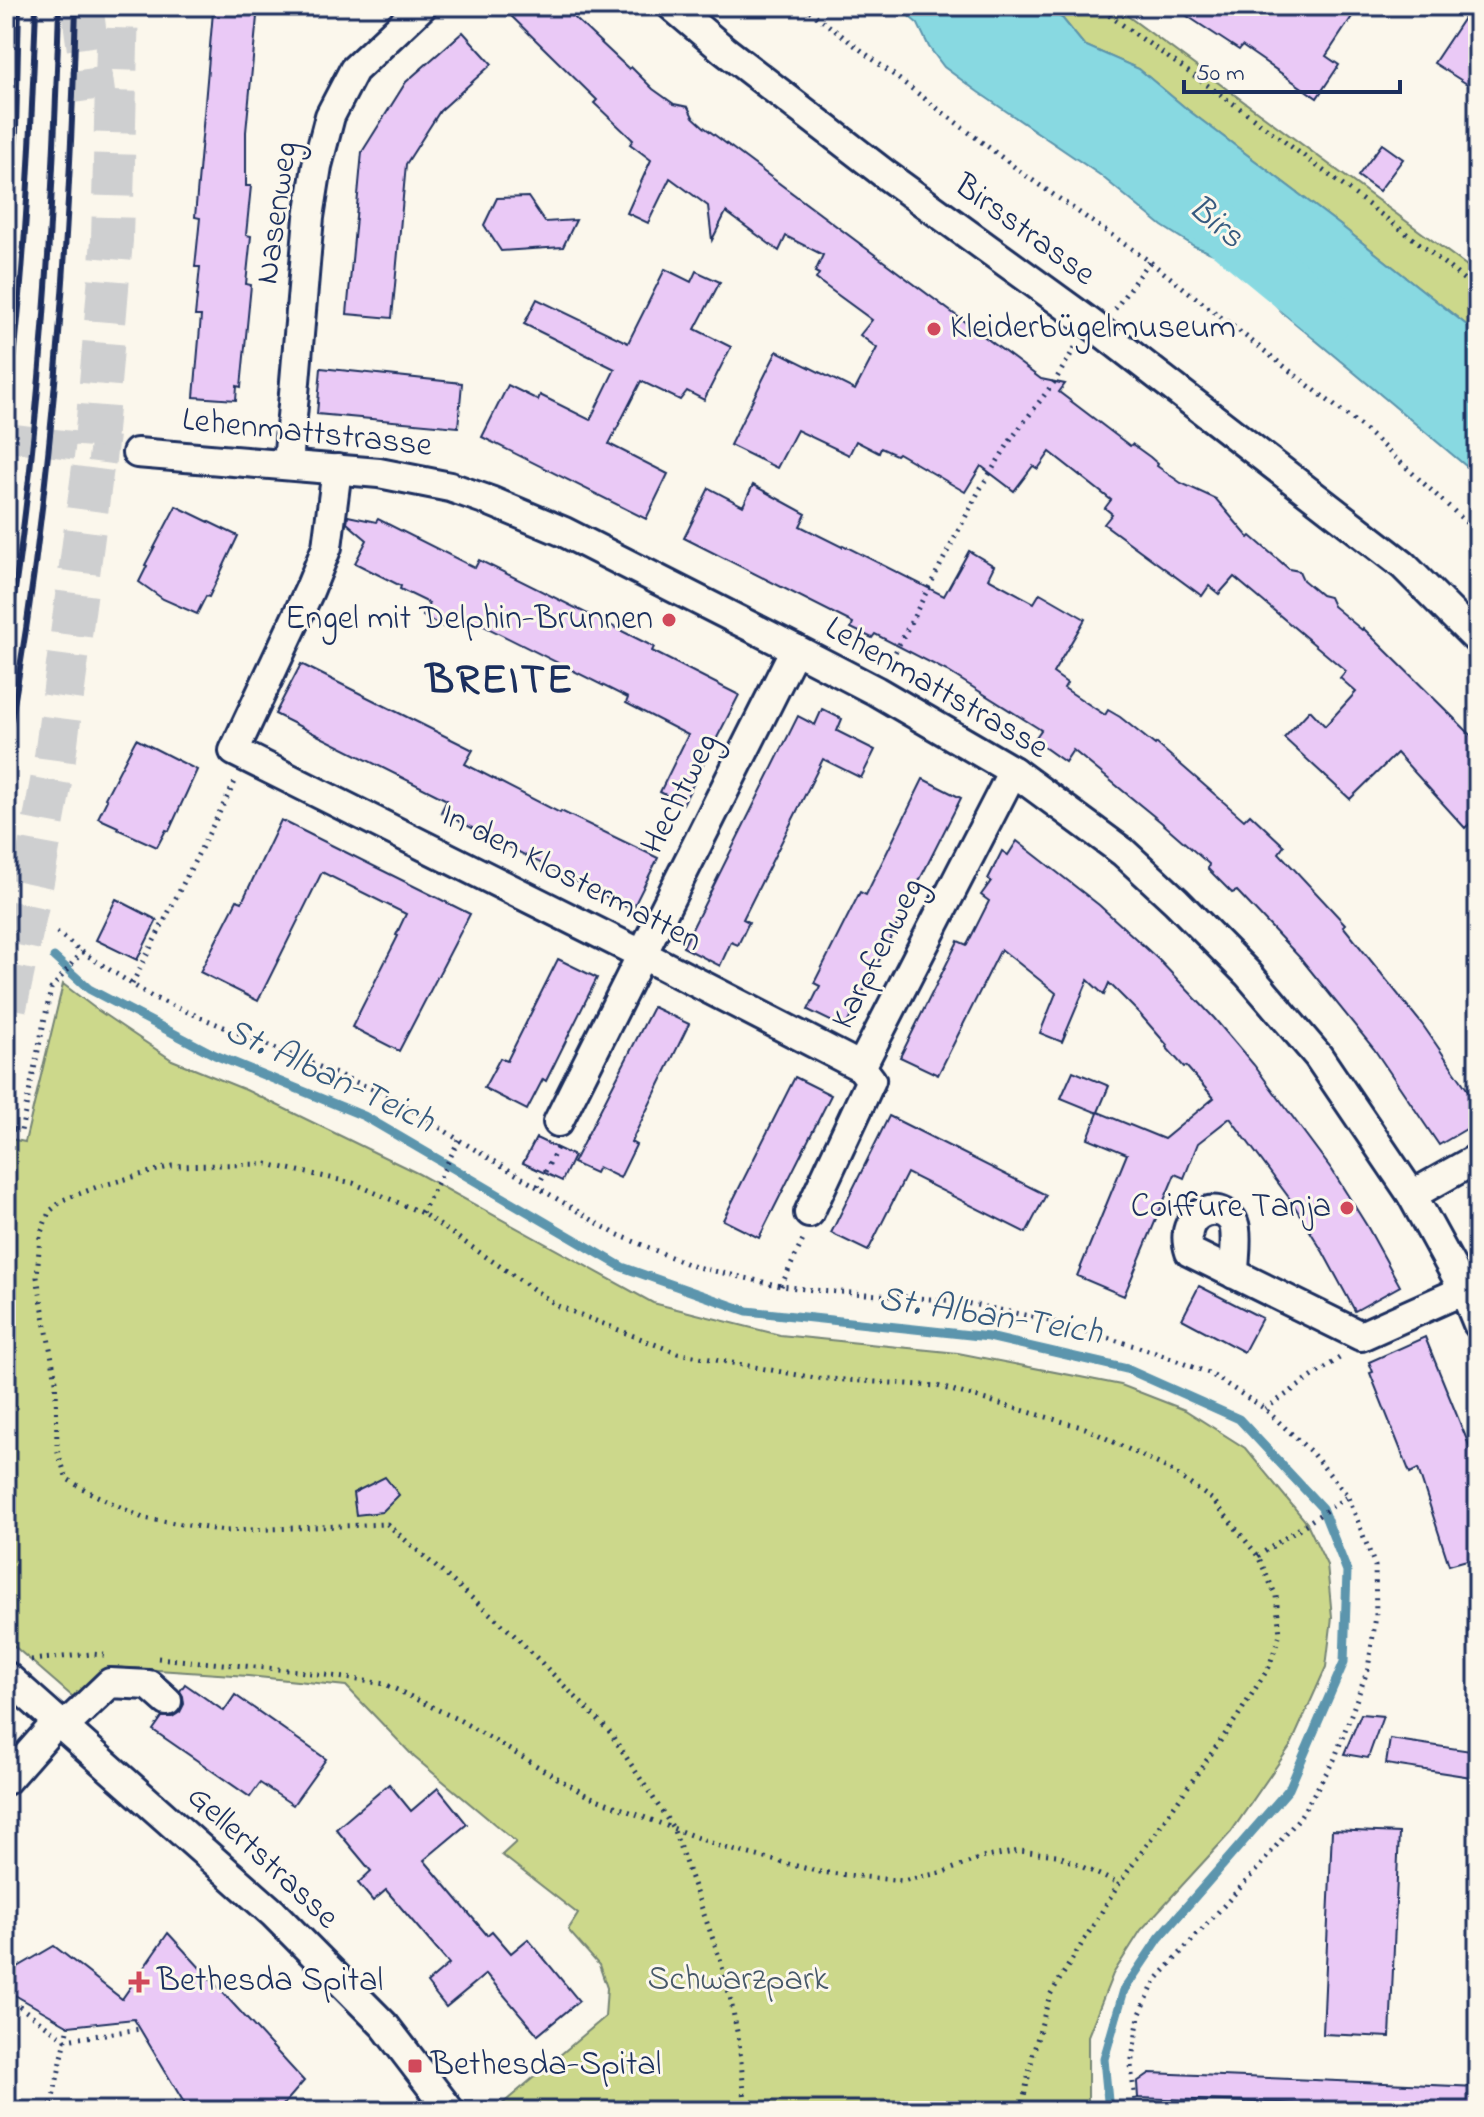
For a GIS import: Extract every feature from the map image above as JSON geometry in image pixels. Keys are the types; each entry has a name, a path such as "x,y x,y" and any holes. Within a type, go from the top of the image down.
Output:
{"street":[{"name":"Nasenweg","path":"288,464 309,217 317,166 330,116 354,70 422,6"},
{"name":"Birsstrasse","path":"672,6 886,175 1090,323 1403,565 1478,640"},
{"name":"Lehenmattstrasse","path":"137,453 379,473 450,487 490,501 564,532 795,649 876,691 1013,771 1123,852 1176,901 1248,974 1318,1056 1412,1195 1464,1290 1478,1324"},
{"path":"240,755 327,547 337,469"},
{"name":"Hechtweg","path":"558,1122 795,649"},
{"name":"In den Klostermatten","path":"240,755 861,1067"},
{"name":"Karpfenweg","path":"809,1213 871,1080 861,1067 1013,771"},
{"path":"1412,1195 1478,1158"},
{"path":"1234,1274 1361,1336 1464,1290"},
{"name":"Gellertstrasse","path":"7,1677 273,1913 385,2026 450,2111"},
{"path":"6,1780 61,1724 110,1683 149,1685 167,1701"}],"path":[{"path":"803,6 1025,175 1149,261 1362,427 1478,533"},
{"path":"1096,6 1252,117 1478,291"},
{"path":"1115,310 1149,261"},
{"path":"876,691 980,489 1012,438 1055,381 1090,323"},
{"path":"132,984 240,755"},
{"path":"57,932 152,997 394,1098 614,1233 692,1266 781,1286 956,1301 1039,1318 1145,1349 1209,1373 1265,1409 1310,1451 1348,1496 1375,1566 1376,1616 1368,1669 1334,1760 1300,1817 1259,1867 1155,1981 1139,2016 1131,2065 1136,2111"},
{"path":"6,1127 21,1131 51,989 82,952"},
{"path":"538,1186 565,1130 558,1122"},
{"path":"422,1213 459,1140"},
{"path":"746,2111 731,2001 720,1959 673,1828 609,1731 512,1633 387,1524 225,1531 143,1518 67,1479 57,1450 56,1381 37,1277 40,1235 49,1212 63,1200 172,1166 267,1164 353,1183 422,1213 558,1306 677,1353 815,1378 937,1386 1085,1428 1167,1468 1213,1500 1258,1556 1276,1596 1280,1634 1269,1667 1238,1716 1119,1884 1050,1995 1021,2111"},
{"path":"781,1286 798,1252"},
{"path":"1265,1409 1344,1355 1361,1336"},
{"path":"1258,1556 1348,1496"},
{"path":"7,1677 30,1660 107,1655"},
{"path":"154,1657 298,1671 385,1684 461,1721 586,1795 722,1847 820,1872 902,1881 944,1872 981,1858 1019,1851 1057,1855 1119,1884"},
{"path":"6,1997 66,2040 140,2029"},
{"path":"50,2111 69,2026"}],"green space":[{"path":"1045,6 1114,6 1478,274 1478,334 1139,69 1084,45 1063,19"},
{"name":"Schwarzpark","path":"63,984 172,1060 246,1090 419,1174 653,1303 780,1335 958,1353 1121,1385 1185,1410 1245,1448 1307,1523 1327,1565 1332,1617 1326,1667 1291,1745 1231,1832 1141,1930 1113,1974 1088,2036 1088,2111 494,2111 605,2017 607,1988 599,1965 568,1930 578,1914 502,1855 516,1842 414,1757 346,1686 112,1667 73,1697 6,1639 6,1138 25,1142"}],"water":[{"path":"897,6 1045,6 1063,19 1084,45 1139,69 1478,334 1478,476 1283,313 1260,288 1286,258 1277,243 1248,268 1194,246 1162,226 1100,175 944,67 929,47 918,24"}],"building":[{"path":"216,6 258,6 246,132 246,186 251,186 246,235 251,236 246,284 251,285 241,387 237,386 236,400 194,397 201,316 195,316 200,267 195,267 200,218 195,217"},
{"path":"501,6 562,6 653,89 674,104 688,107 704,127 1041,379 1065,384 1059,392 1130,446 1132,444 1150,457 1157,466 1181,483 1216,499 1249,538 1251,536 1289,569 1299,571 1303,580 1321,595 1329,597 1333,606 1363,628 1478,742 1478,816 1465,828 1397,753 1350,799 1284,738 1310,710 1325,726 1356,692 1340,678 1346,671 1234,577 1219,594 1209,586 1202,596 1104,524 1112,514 1105,508 1111,500 1050,452 1038,469 1033,466 1014,491 981,466 965,492 898,453 896,455 881,448 879,453 856,441 849,455 797,430 777,468 730,445 777,351 855,390 877,348 860,335 872,320 816,279 819,274 815,272 823,255 786,236 779,251 726,212 712,240 708,206 670,178 648,223 627,213 651,160 630,144 633,140 594,103 597,100"},
{"path":"1172,6 1359,6 1326,56 1339,65 1317,98 1242,46 1239,50"},
{"path":"1472,6 1478,6 1478,91 1434,63"},
{"path":"463,32 492,64 440,111 406,164 392,318 347,314 362,152 406,82"},
{"path":"1382,144 1403,159 1379,191 1358,176"},
{"path":"528,197 545,222 576,220 563,247 501,251 484,225 497,198"},
{"path":"665,269 691,282 696,271 720,282 695,329 731,347 704,400 687,391 680,400 641,381 609,444 668,474 646,519 482,437 508,385 538,400 540,395 590,420 615,369 524,324 537,299 628,343"},
{"path":"321,368 462,383 458,427 317,414"},
{"path":"753,485 806,514 800,526 944,596 969,551 994,566 988,578 1034,603 1040,593 1085,619 1053,673 1067,683 1064,688 1105,715 1108,710 1120,717 1156,743 1244,820 1250,814 1284,846 1279,853 1345,924 1343,926 1422,1024 1478,1105 1478,1122 1439,1145 1374,1049 1302,960 1237,891 1232,893 1208,869 1209,864 1073,750 1065,762 1034,740 1041,730 947,671 875,634 872,638 851,628 853,623 684,538 709,488 743,506"},
{"path":"176,506 238,536 209,597 206,596 197,614 163,599 139,582"},
{"path":"348,516 376,522 378,519 475,568 479,560 654,647 652,651 739,695 683,804 660,792 688,735 626,703 628,698 454,611 445,628 423,616 429,603 355,563 367,540 347,523"},
{"path":"301,664 473,750 465,764 560,813 658,858 632,910 441,812 447,800 275,714"},
{"path":"822,709 842,719 837,731 875,750 861,778 823,759 743,919 749,922 738,945 731,942 720,966 683,947 798,716 815,725"},
{"path":"136,739 197,770 169,831 166,830 157,847 98,818"},
{"path":"923,779 961,798 845,1028 808,1010 820,986 814,983 860,892 866,895"},
{"path":"281,820 470,914 399,1051 352,1027 406,914 322,872 258,1001 200,972 237,900 242,902"},
{"path":"1017,841 1099,905 1159,960 1214,1018 1254,1065 1332,1170 1400,1286 1355,1311 1290,1199 1230,1118 1198,1143 1184,1178 1175,1174 1124,1296 1077,1276 1127,1154 1088,1138 1098,1113 1061,1098 1073,1071 1109,1086 1098,1112 1164,1139 1214,1098 1109,983 1104,995 1088,980 1062,1042 1040,1033 1056,993 1001,949 938,1075 900,1057 958,941 967,945 989,901 981,895 991,881 988,879 1002,851 1008,855"},
{"path":"116,899 157,920 137,960 96,940"},
{"path":"558,959 597,978 546,1081 543,1079 527,1110 484,1088 500,1058 507,1061"},
{"path":"653,1007 689,1024 631,1142 636,1145 620,1178 598,1167 595,1173 573,1163"},
{"path":"795,1077 831,1095 759,1238 723,1220"},
{"path":"889,1116 1046,1195 1026,1233 907,1173 868,1251 831,1233"},
{"path":"536,1138 574,1156 562,1181 523,1163"},
{"path":"1199,1286 1262,1318 1244,1352 1182,1319"},
{"path":"1425,1337 1478,1467 1478,1557 1449,1565 1418,1469 1410,1473 1370,1373 1373,1372 1369,1362"},
{"path":"385,1477 399,1495 382,1512 356,1515 353,1493"},
{"path":"185,1684 224,1711 235,1695 326,1759 293,1805 260,1783 250,1797 153,1730 162,1717 172,1717 180,1712 184,1704 180,1691"},
{"path":"1361,1714 1383,1716 1368,1758 1344,1754"},
{"path":"1390,1739 1478,1752 1478,1778 1386,1764"},
{"path":"389,1784 411,1811 438,1788 467,1824 424,1860 487,1935 492,1931 511,1953 528,1939 579,2001 538,2035 486,1974 446,2007 427,1983 449,1964 386,1890 373,1901 358,1883 371,1871 336,1829"},
{"path":"1332,1830 1399,1833 1390,2037 1323,2034"},
{"path":"168,1933 304,2081 278,2111 189,2111 134,2019 69,2026 6,1990 6,1974 54,1946 122,1999"},
{"path":"1150,2073 1478,2087 1478,2111 1138,2098 1137,2082"}],"waterway":[{"name":"Birs","path":"1203,213 1328,316"},
{"name":"St. Alban-Teich","path":"54,957 89,989 215,1055 364,1116 622,1267 747,1311 989,1337 1127,1369 1239,1419 1322,1508 1347,1571 1344,1662 1289,1789 1159,1938 1124,1990 1104,2059 1109,2111"}],"tunnel":[{"path":"82,6 95,100"},
{"path":"6,1007 54,765 93,467 112,240 118,6"},
{"path":"6,437 137,453"}],"railway":[{"path":"6,272 16,131 19,6"},
{"path":"6,428 26,217 36,6"},
{"path":"6,650 28,490 43,329 59,6"},
{"path":"6,750 35,565 55,380 63,286 76,6"}],"place":[{"name":"Kleiderbügelmuseum","path":"934,329"},
{"name":"Engel mit Delphin-Brunnen","path":"669,620"},
{"name":"Coiffure Tanja","path":"1347,1208"},
{"name":"Bethesda Spital","path":"139,1982"},
{"name":"Bethesda-Spital","path":"415,2066"}],"district":[{"name":"BREITE","path":"500,681"}]}
